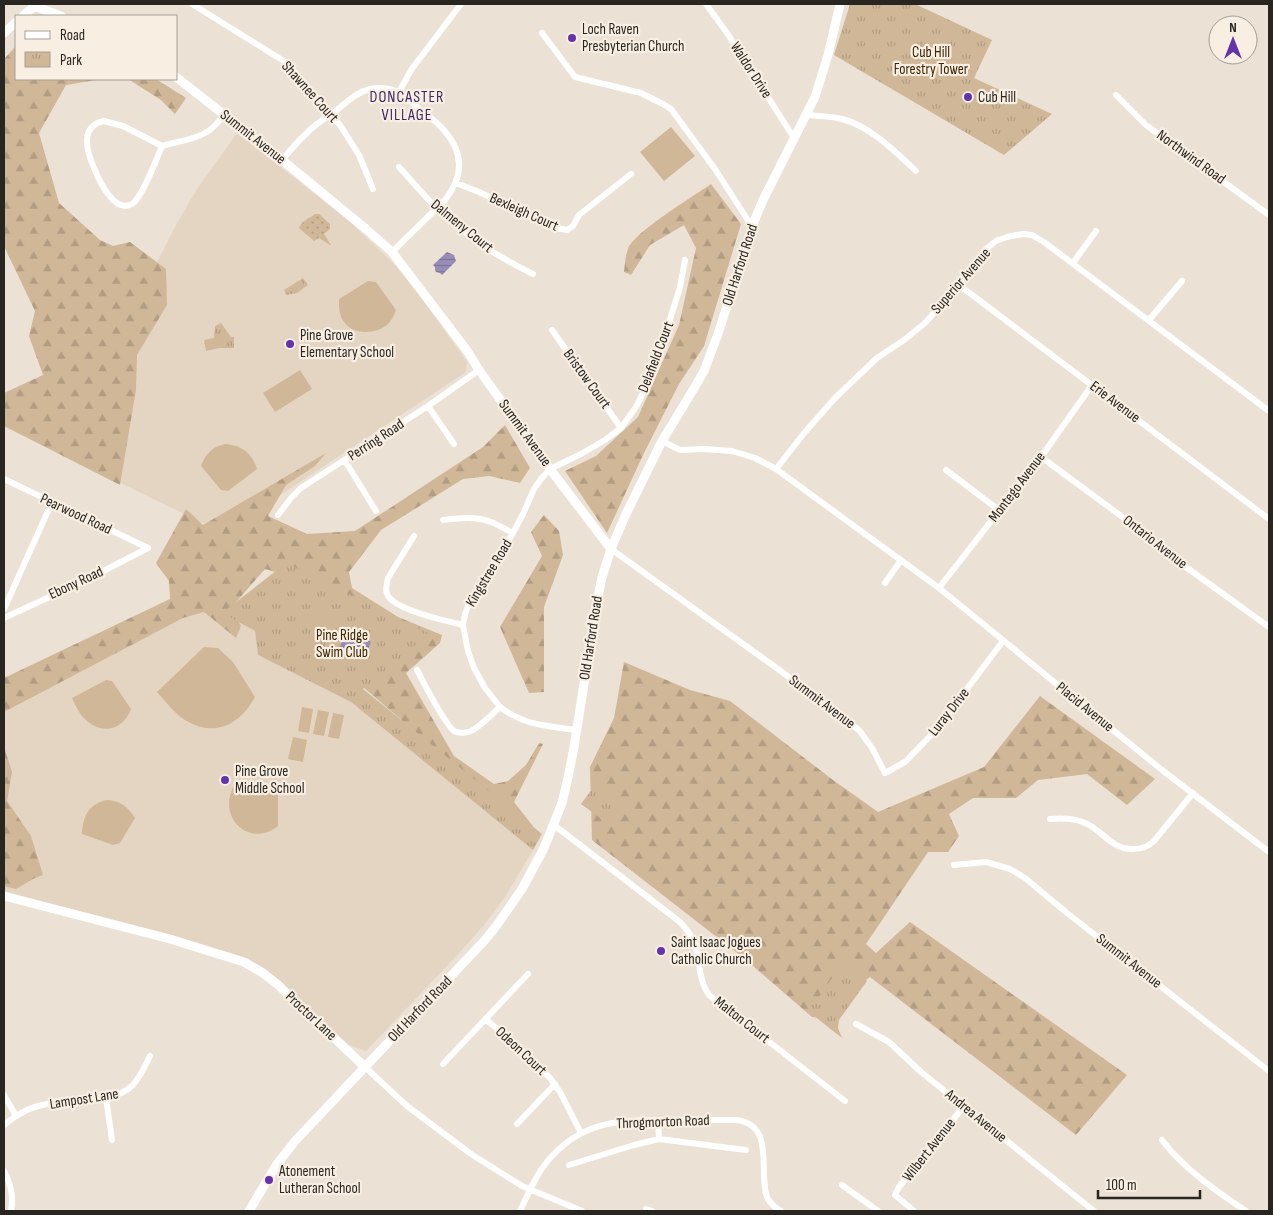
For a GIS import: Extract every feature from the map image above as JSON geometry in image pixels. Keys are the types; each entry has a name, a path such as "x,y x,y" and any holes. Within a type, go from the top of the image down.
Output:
{"street":[{"name":"Shawnee Court","path":"192,4 287,63 340,125 359,155 373,189"},
{"path":"399,92 411,70 462,4"},
{"name":"Waldor Drive","path":"706,4 727,33 794,138"},
{"name":"Old Harford Road","path":"249,1211 265,1183 296,1140 497,925 532,872 562,803 577,730 597,602 602,577 611,549 662,441 704,371 718,334 753,224 767,191 819,86 840,4"},
{"path":"24,15 33,5 58,15"},
{"path":"4,33 15,23"},
{"path":"542,33 575,77 641,93 671,109 715,169 749,222 753,224"},
{"name":"Summit Avenue","path":"178,79 282,160 392,252 468,352 550,469 611,549 778,669 859,730 872,748 885,773"},
{"path":"282,160 296,143 318,123 368,89 390,88 399,92 442,127 456,149 459,173 456,183 452,192 437,209 392,252"},
{"name":"Northwind Road","path":"1116,95 1146,125 1269,215"},
{"path":"162,146 140,195 133,204 125,206 117,203 100,184 86,146 87,136 97,122 104,121 123,126 162,146 204,134 214,127 224,115"},
{"path":"806,115 842,119 864,128 879,138 916,171"},
{"name":"Dalmeny Court","path":"399,167 437,209 478,242 533,274"},
{"name":"Bexleigh Court","path":"456,183 479,192 551,228 567,230 573,226 579,215 631,174"},
{"path":"1073,263 1096,231"},
{"name":"Superior Avenue","path":"776,469 835,398 877,358 925,323 959,285 986,249 996,241 1006,237 1024,234 1032,235 1044,242 1269,411"},
{"name":"Delafield Court","path":"550,469 581,454 621,428 642,397 674,308 685,260"},
{"path":"1149,320 1182,280"},
{"name":"Erie Avenue","path":"959,285 1269,519"},
{"name":"Bristow Court","path":"552,330 621,428"},
{"name":"Perring Road","path":"278,515 301,488 428,406 479,370"},
{"name":"Montego Avenue","path":"939,588 1041,457 1092,385"},
{"path":"428,406 454,444"},
{"name":"Placid Avenue","path":"662,441 680,450 705,448 732,451 755,458 776,469 858,527 939,588 1162,770 1269,852"},
{"name":"Ontario Avenue","path":"1041,457 1147,535 1183,565 1269,627"},
{"path":"345,461 376,511"},
{"name":"Kingstree Road","path":"500,707 485,688 474,668 468,651 463,625 465,614 470,601 513,533 534,489 550,469"},
{"path":"946,470 1000,511"},
{"name":"Pearwood Road","path":"4,479 148,548"},
{"path":"4,609 52,502"},
{"path":"443,520 479,519 491,522 513,533"},
{"path":"414,536 388,578 386,586 388,594 393,601 414,612 463,625"},
{"name":"Ebony Road","path":"4,618 86,580 148,548"},
{"path":"885,583 901,560"},
{"name":"Luray Drive","path":"885,773 905,762 936,730 1003,641"},
{"path":"417,670 448,724 457,732 473,730 500,707 525,722 577,730"},
{"path":"1050,819 1061,818 1083,822 1090,825 1119,847 1140,849 1154,841 1193,793"},
{"name":"Malton Court","path":"554,825 680,922 694,941 704,987 709,995 845,1101"},
{"name":"Summit Avenue","path":"954,865 986,862 1010,869 1025,878 1269,1071"},
{"name":"Proctor Lane","path":"4,896 170,938 244,962 277,984 407,1106 471,1154 503,1175 582,1211"},
{"name":"Odeon Court","path":"443,1064 528,974"},
{"name":"Odeon Court","path":"485,1019 505,1035 550,1078 581,1133"},
{"name":"Andrea Avenue","path":"856,1024 889,1042 921,1072 1094,1211"},
{"name":"Lampost Lane","path":"4,1125 16,1116 41,1106 117,1096 131,1088 140,1076 150,1056"},
{"name":"Odeon Court","path":"517,1124 555,1084"},
{"path":"4,1095 16,1116"},
{"path":"106,1098 112,1140"},
{"name":"Wilbert Avenue","path":"914,1211 894,1195 964,1106"},
{"name":"Throgmorton Road","path":"520,1211 542,1169 553,1155 569,1141 597,1126 637,1120 739,1120 745,1122 756,1131 762,1143 765,1188 770,1202 780,1211"},
{"path":"658,1120 659,1139"},
{"path":"569,1165 659,1139 746,1150"},
{"path":"1162,1140 1172,1153 1196,1175 1214,1190 1246,1211"},
{"path":"4,1171 12,1189 11,1211"},
{"path":"842,1185 878,1211"}],"shaded area":[{"name":"Pine Grove Elementary School","path":"237,133 348,220 392,262 416,290 467,362 466,372 223,533 96,471 152,272 197,189"},
{"path":"447,252 454,255 456,261 442,275 436,272 433,265"},
{"name":"Pine Grove Middle School","path":"208,605 255,631 258,655 351,702 533,850 505,897 484,925 366,1051 349,1045 259,968 4,893 4,710"},
{"path":"347,630 371,642 365,656 351,648 346,658 337,653"}],"green space":[{"name":"Cub Hill Forestry Tower","path":"850,4 915,4 992,40 974,78 1052,114 1004,155 834,55"},
{"path":"15,47 15,80 96,80 66,85 39,133 59,203 100,240 113,246 130,242 166,269 167,305 137,355 136,390 120,485 4,426 4,393 43,375 29,336 35,311 4,246 4,59"},
{"path":"130,80 158,80 186,98 175,114 161,100"},
{"path":"671,127 695,156 664,181 640,152"},
{"path":"711,184 741,224 704,346 679,384 607,533 565,471 596,456 638,417 679,325 696,248 684,225 650,245 631,275 624,272 627,252 641,233 652,224"},
{"path":"315,214 319,214 330,224 330,229 324,234 331,245 319,238 314,241 299,228"},
{"path":"303,278 308,285 297,293 286,295 284,290"},
{"path":"368,281 376,282 396,310 388,324 378,330 366,332 348,327 342,320 339,299"},
{"path":"221,323 231,337 234,337 234,348 219,348 206,351 204,340 214,338 215,326"},
{"path":"300,370 312,389 275,412 263,393"},
{"path":"505,425 530,468 520,483 489,476 463,479 381,530 349,572 352,588 398,617 442,635 440,643 406,673 454,756 494,784 508,781 526,765 539,743 543,744 514,802 536,830 455,766 363,687 311,582 265,569 231,608 241,626 236,638 204,612 183,618 4,712 4,678 170,599 169,581 156,563 186,509 203,525 326,453 315,466 286,485 268,516 307,534 355,531 483,447"},
{"path":"226,444 237,446 246,451 257,469 228,491 221,490 201,466 210,451"},
{"path":"544,515 559,531 563,555 544,607 544,692 529,693 500,627 542,556 531,532"},
{"name":"Pine Ridge Swim Club","path":"286,563 432,635 363,689 542,834 533,850 351,702 258,655 255,631 222,613"},
{"path":"321,610 330,614 321,632 312,628"},
{"path":"204,647 218,648 233,662 255,697 242,715 225,726 216,728 206,728 185,720 157,692"},
{"path":"624,662 690,690 730,701 878,812 984,767 1040,696 1155,779 1127,805 1087,774 1038,780 1016,798 973,798 949,814 959,836 948,852 928,852 866,944 876,953 910,922 1127,1075 1076,1135 870,977 844,995 825,1018 812,1017 745,959 592,840 590,767 614,718"},
{"path":"106,680 112,681 131,709 122,723 109,729 95,726 88,722 72,698"},
{"path":"302,707 313,709 309,733 298,731"},
{"path":"318,710 329,712 324,736 313,734"},
{"path":"333,713 344,715 339,739 328,737"},
{"path":"293,737 307,740 303,762 288,759"},
{"path":"4,747 12,772 7,801 31,836 43,875 16,889 4,886"},
{"path":"598,781 627,802 610,825 581,804"},
{"path":"235,784 274,784 278,790 278,826 267,832 257,834 247,832 238,826 232,818 229,808 230,796"},
{"path":"107,800 124,805 135,818 120,843 113,845 82,834 88,811 96,804"},
{"path":"843,962 867,981 839,1020 838,1028 842,1038 809,1012 812,1002 819,997"}],"place":[{"name":"Loch Raven Presbyterian Church","path":"572,38"},
{"name":"Cub Hill","path":"968,97"},
{"name":"Pine Grove Elementary School","path":"290,344"},
{"name":"Pine Grove Middle School","path":"225,780"},
{"name":"Saint Isaac Jogues Catholic Church","path":"661,951"},
{"name":"Atonement Lutheran School","path":"269,1180"}],"district":[{"name":"DONCASTER VILLAGE","path":"407,106"}]}
